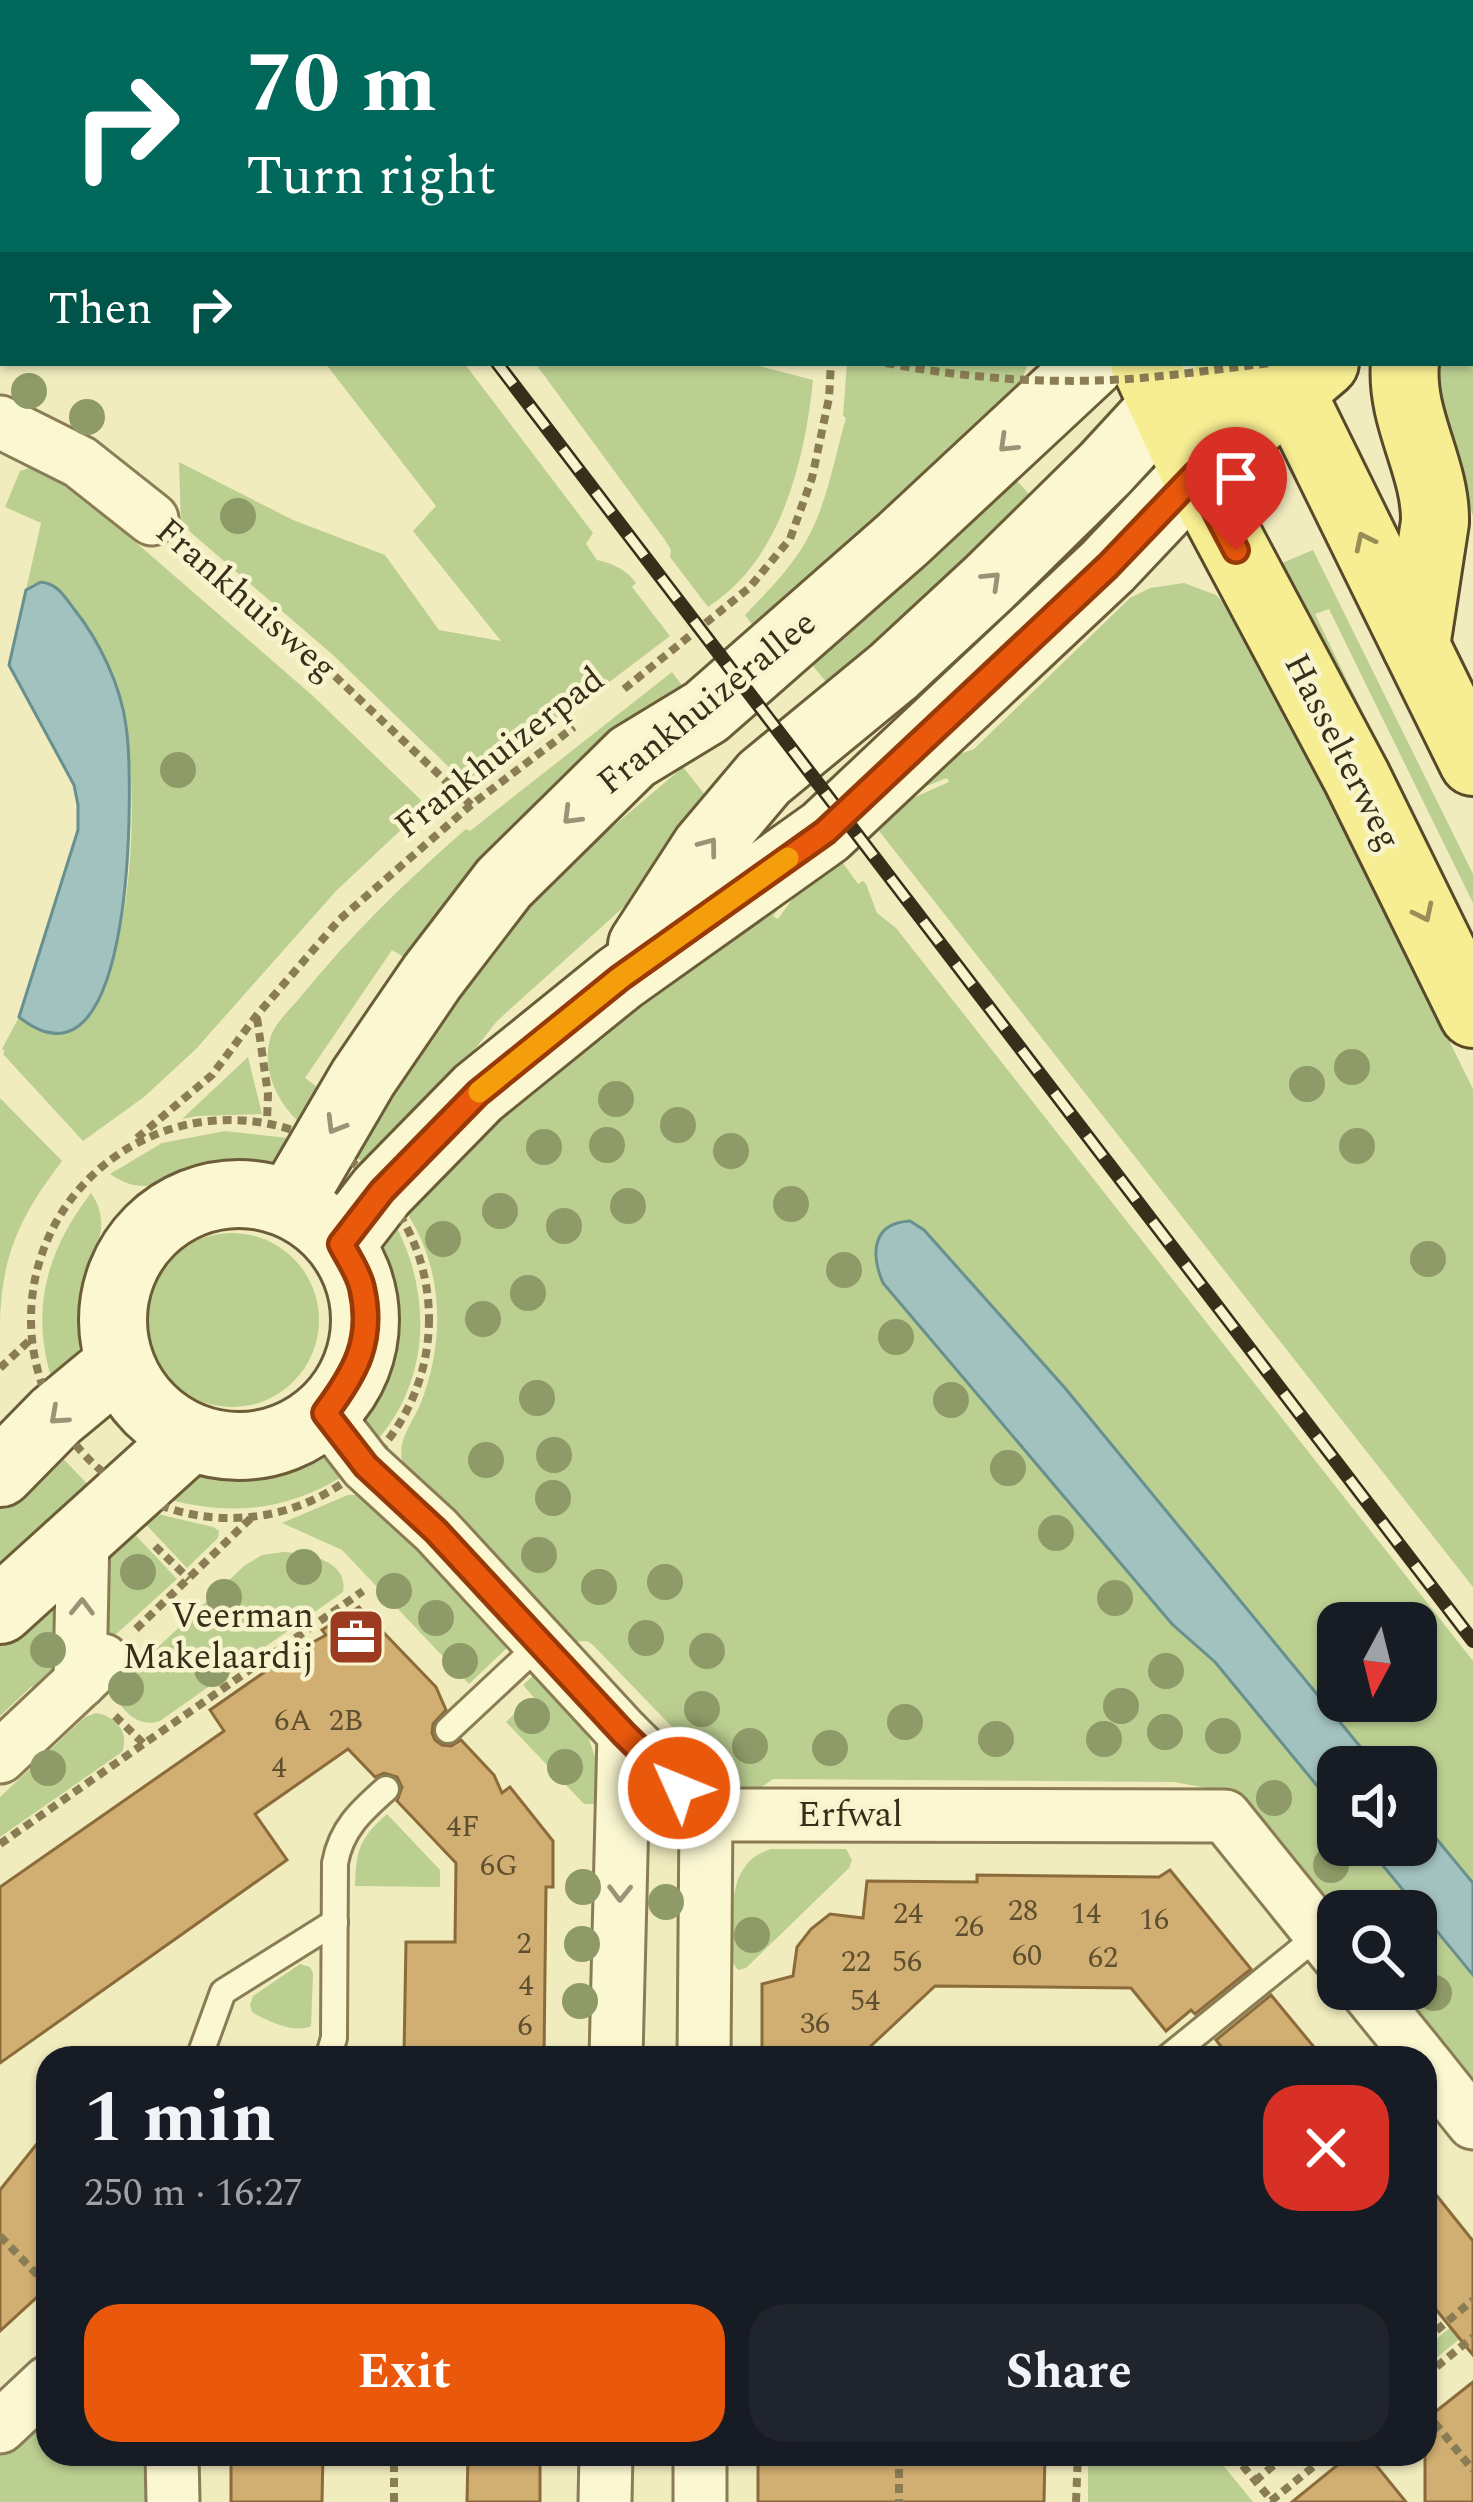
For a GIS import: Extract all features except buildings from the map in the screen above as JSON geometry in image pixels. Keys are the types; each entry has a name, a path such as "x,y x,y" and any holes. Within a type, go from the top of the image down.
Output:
{"main road":[{"name":"Frankhuizerallee","path":"290,1203 363,1078 504,883 632,757 706,712 902,540 1088,366"},
{"path":"1196,474 1231,366"},
{"path":"1405,366 1407,406 1435,503 1416,646"},
{"path":"341,1244 382,1191 478,1093 620,978 825,832 860,801 1108,566 1291,370 1473,762"},
{"path":"620,978 705,848 764,778 989,584 1105,469 1165,377"},
{"name":"Hasselterweg","path":"1165,377 1196,474 1357,778 1473,1014"},
{"path":"238,1192 290,1203 318,1220 341,1244 362,1286 366,1332 353,1376 325,1413 285,1438 238,1447 191,1437 148,1407 120,1363 112,1318 120,1274 144,1235 187,1204 238,1192"},
{"path":"0,1473 120,1363"},
{"path":"0,1610 191,1437"}],"street":[{"name":"Frankhuisweg","path":"0,422 80,462 152,519"},
{"path":"325,1413 366,1466 436,1531 624,1734 706,1815 704,2046"},
{"path":"0,1757 94,1669 83,1532"},
{"path":"616,2046 624,1734"},
{"name":"Erfwal","path":"706,1815 1225,1816 1317,1930"},
{"path":"1382,2010 1411,2046"},
{"path":"1437,2078 1473,2123"},
{"path":"0,2427 36,2393"},
{"path":"172,2466 173,2502"},
{"path":"605,2502 606,2466"},
{"path":"700,2466 700,2502"}],"lane":[{"path":"448,1730 540,1644"},
{"path":"332,2046 338,1846 355,1817 386,1789"},
{"path":"203,2046 223,1992 334,1922"},
{"path":"1184,2046 1317,1953"}],"path":[{"name":"Frankhuizerpad","path":"615,696 749,588 790,539 812,478 830,398 831,366"},
{"path":"906,366 1054,381 1291,370"},
{"name":"Frankhuisweg","path":"152,519 318,659 471,805"},
{"name":"Frankhuizerpad","path":"0,1368 32,1339 39,1276 59,1212 95,1171 212,1075 340,919 471,805 579,723"},
{"path":"126,1147 172,1126 221,1116 267,1124 268,1094 257,1015"},
{"path":"94,1669 252,1517"},
{"path":"0,1844 363,1591"},
{"path":"0,2236 36,2274"},
{"path":"1437,2330 1473,2300"},
{"path":"1437,2366 1473,2337"},
{"path":"1437,2426 1473,2470"},
{"path":"394,2466 394,2502"},
{"path":"899,2466 899,2502"},
{"path":"1076,2502 1078,2466"},
{"path":"1242,2466 1272,2501 1314,2466"},
{"path":"1255,2481 1273,2466"}],"green space":[{"path":"327,366 466,366 593,533 586,544 597,560 632,578 636,583 632,587 670,636 491,772 472,776 453,771 333,655 181,524 179,462 293,520 385,555 439,630 501,641 413,531 436,506"},
{"path":"537,366 759,366 813,380 796,475 785,506 754,563 733,587 708,607 670,557 665,540"},
{"path":"847,366 1027,366 1020,386 758,632 745,615 799,553 813,528 843,416"},
{"path":"1440,366 1473,366 1473,516 1448,441"},
{"path":"32,467 99,507 313,696 421,800 419,813 336,891 196,1049 144,1097 83,1141 2,1049 19,1017 45,1030 73,1029 107,973 128,879 129,753 120,701 92,633 74,612 33,584 26,590 41,523 5,507 20,471"},
{"path":"1013,476 1036,502 832,689 808,660"},
{"path":"1313,550 1473,874 1473,903 1329,609 1315,614 1473,940 1275,566"},
{"path":"1184,583 1216,595 1241,620 1473,1089 1473,1587 872,822 888,809 949,782 947,778 919,789 907,775 974,749 1130,598 1150,588"},
{"path":"672,672 687,692 451,928 404,957 392,950 305,1078 328,1095 300,1123 278,1096 268,1063 270,1039 284,1016 360,929 444,848"},
{"path":"683,767 709,800 626,905 497,1021 377,1174 341,1145 425,1014 563,869"},
{"path":"835,852 858,884 866,884 877,913 896,928 1427,1602 1317,1602 1317,1694 1065,1388 910,1221 890,1226 884,1283 1172,1624 1215,1662 1317,1786 1317,1866 1383,1866 1403,1890 1320,1890 1255,1815 1212,1789 1174,1782 773,1779 756,1791 728,1790 707,1781 703,1759 592,1644 572,1642 403,1465 403,1441 429,1379 437,1327 433,1274 414,1225 399,1202 416,1183 778,885 788,897 773,916 778,919 816,866"},
{"path":"248,1057 262,1114 182,1119"},
{"path":"0,1098 62,1161 16,1236 5,1275 0,1322"},
{"path":"225,1131 302,1144 259,1167 202,1171 145,1186 110,1174 162,1143"},
{"path":"91,1193 101,1231 82,1295 77,1363 54,1386 43,1333 46,1285 62,1238"},
{"path":"391,1217 414,1272 420,1330 409,1387 379,1438 365,1425 361,1410 382,1343 378,1269"},
{"path":"232,1233 265,1239 294,1258 313,1287 319,1320 313,1353 294,1382 265,1401 232,1407 199,1401 170,1382 151,1353 145,1320 151,1287 170,1258 199,1239"},
{"path":"53,1448 95,1492 0,1581 0,1498"},
{"path":"310,1453 331,1458 343,1476 302,1496 260,1507 216,1508 171,1500 195,1469 267,1470"},
{"path":"348,1495 375,1505 511,1644 469,1684 342,1550 282,1523"},
{"path":"145,1511 213,1527 219,1531 218,1538 187,1568 136,1514"},
{"path":"124,1523 177,1579 103,1646 100,1552"},
{"path":"283,1552 315,1557 333,1566 340,1573 343,1592 160,1721 139,1721 128,1713 115,1696 120,1683 244,1566 262,1555"},
{"path":"62,1572 62,1669 41,1694 32,1686 0,1716 0,1618"},
{"path":"1437,1615 1473,1661 1473,1883 1437,1839 1437,1746 1360,1746 1340,1722 1437,1722"},
{"path":"537,1672 588,1736 595,1757 596,1804 584,1804 506,1722 536,1700 523,1685"},
{"path":"96,1713 119,1726 122,1752 0,1837 0,1797 85,1717"},
{"path":"387,1814 440,1870 440,1887 355,1886 361,1846"},
{"path":"771,1849 846,1849 852,1860 746,1968 738,1970 733,1963 732,1930 738,1881 755,1857"},
{"path":"1437,1931 1473,1975 1473,2080 1416,2010 1437,2010"},
{"path":"300,1964 313,1973 311,2026 289,2027 252,2012 253,1996"},
{"path":"1473,2309 1473,2328 1437,2357 1437,2338"},
{"path":"36,2417 36,2466 153,2466 153,2502 0,2502 0,2452"},
{"path":"1088,2466 1224,2466 1253,2502 1088,2502"}],"water":[{"path":"41,582 64,595 100,649 119,695 129,758 127,866 107,980 87,1018 58,1033 19,1017 78,830 74,785 9,665 26,590"},
{"path":"910,1221 924,1230 1065,1388 1317,1694 1317,1722 1340,1722 1360,1746 1317,1746 1317,1786 1215,1662 1172,1624 883,1283 877,1242 897,1223"},
{"path":"1437,1839 1473,1883 1473,1975 1437,1931 1437,1890 1403,1890 1383,1866 1437,1866"}],"railway":[{"path":"499,366 1473,1641"}],"slow traffic":[{"path":"479,1092 620,978 788,858"}],"place":[{"name":"Veerman Makelaardij","path":"356,1637"}],"route":[{"path":"679,1788 436,1531 366,1466 325,1413 353,1376 366,1332 362,1286 341,1244 382,1191 478,1093 620,978 825,832 1108,566 1196,474 1236,550"}]}
